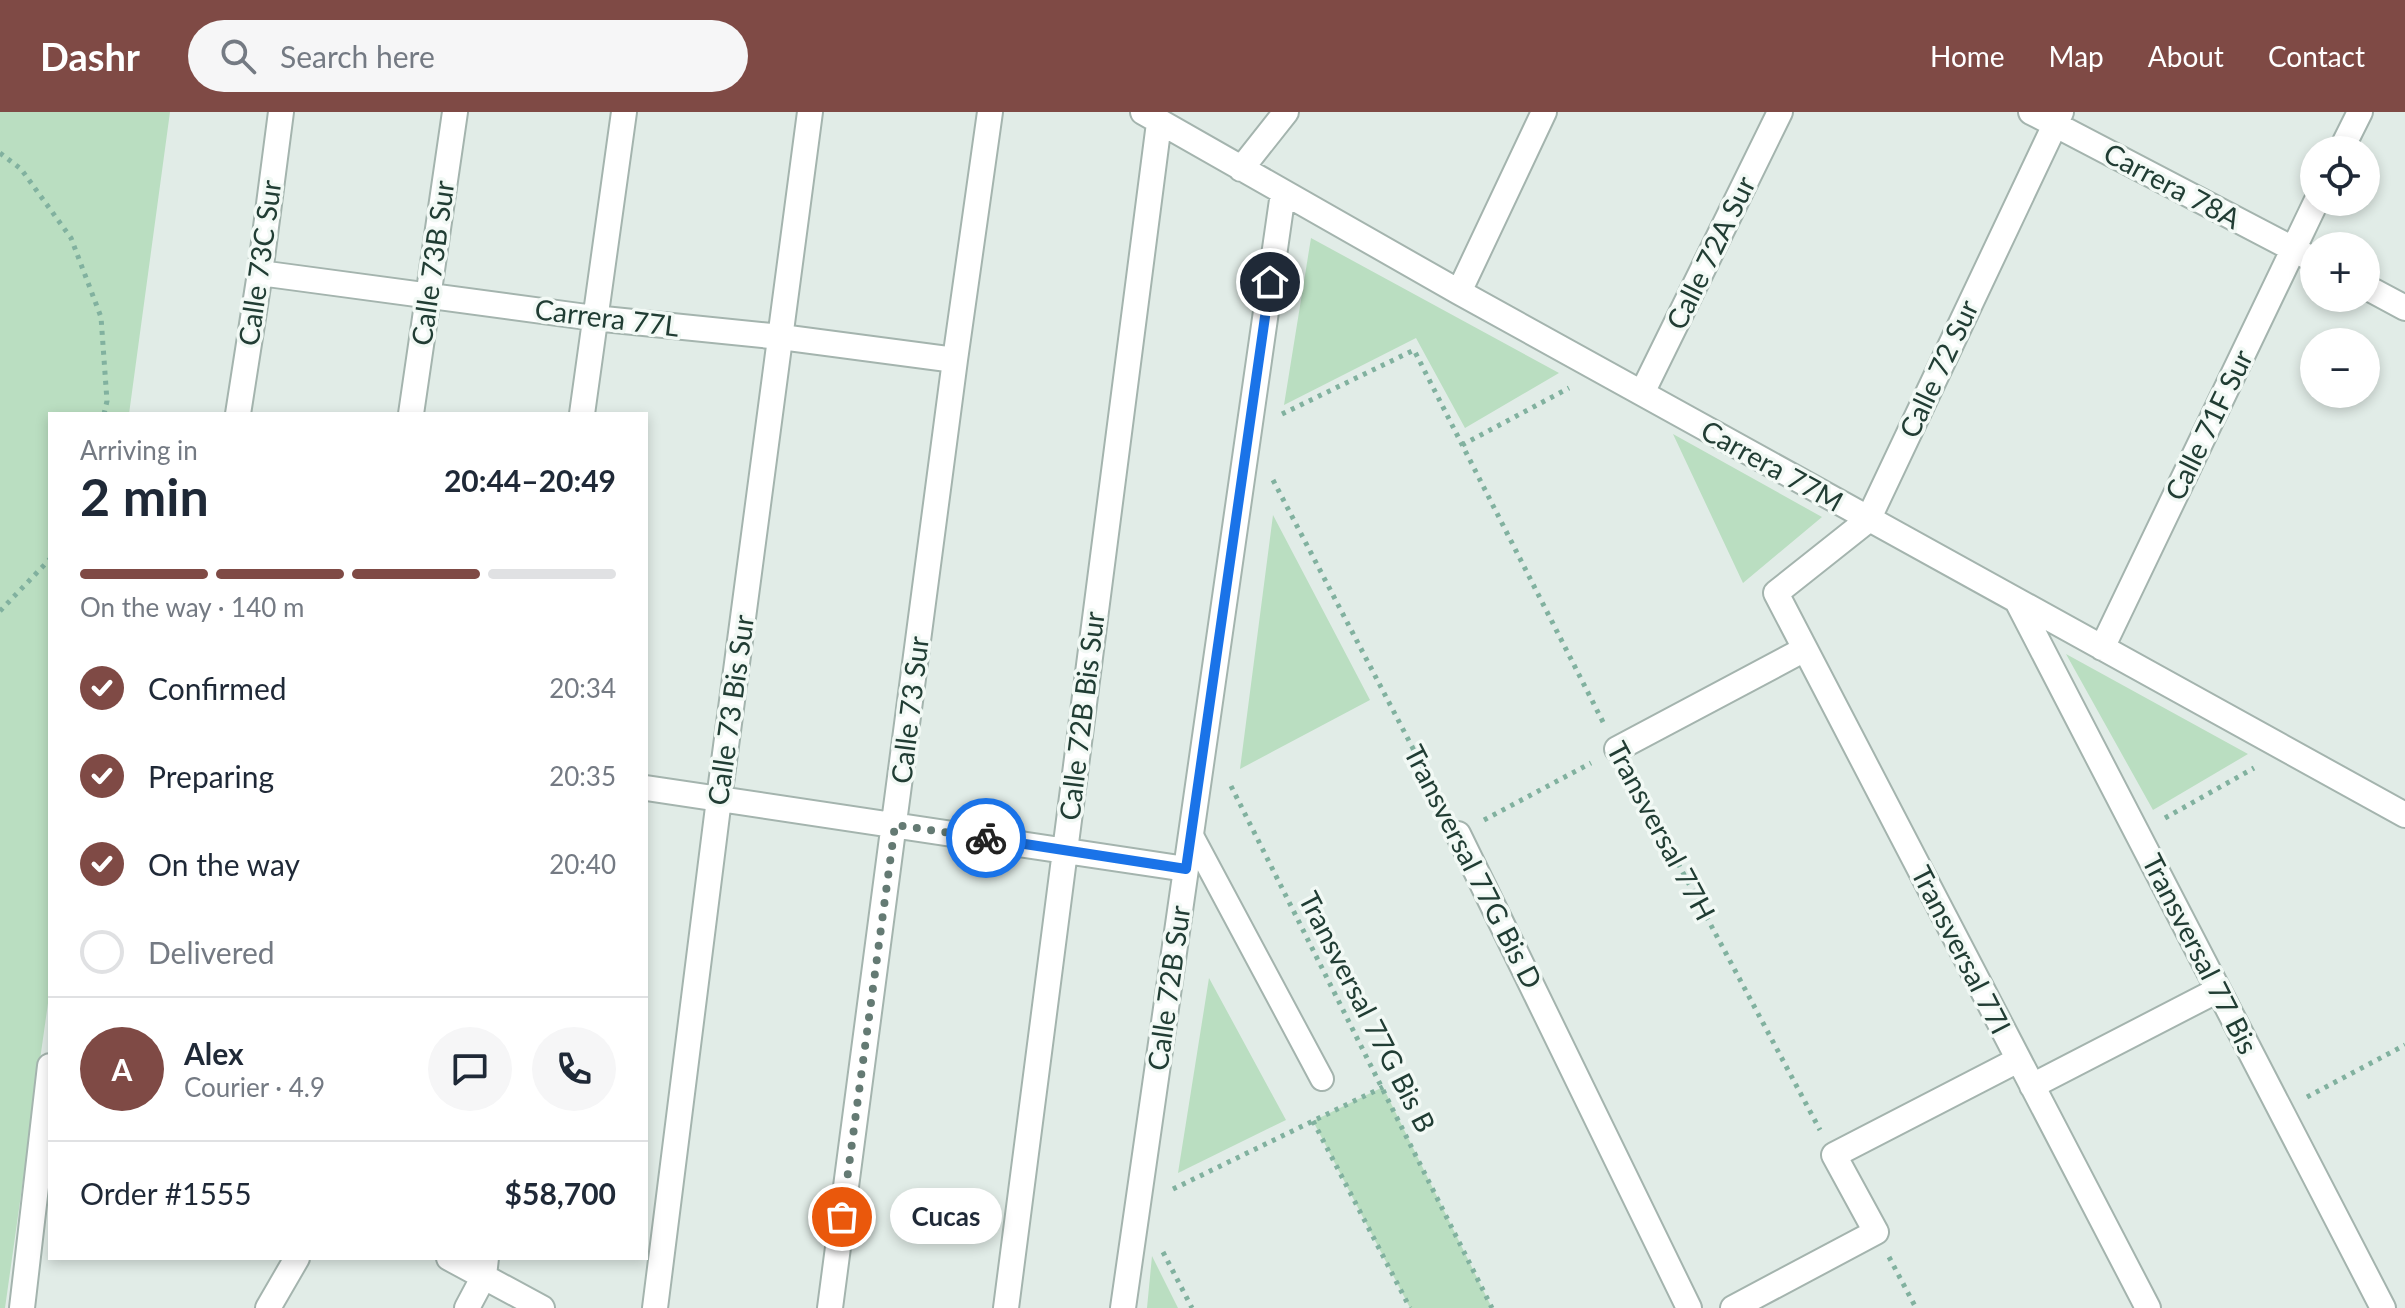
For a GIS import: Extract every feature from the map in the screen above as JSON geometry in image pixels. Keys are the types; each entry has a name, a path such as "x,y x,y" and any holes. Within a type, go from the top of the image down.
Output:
{"street":[{"name":"Calle 73C Sur","path":"238,412 281,112"},
{"name":"Calle 73B Sur","path":"411,412 455,112"},
{"path":"582,412 624,112"},
{"name":"Calle 73 Bis Sur","path":"655,1308 810,112"},
{"name":"Calle 73 Sur","path":"830,1308 990,112"},
{"path":"1241,169 1286,112"},
{"path":"1459,292 1544,112"},
{"name":"Calle 72A Sur","path":"1642,393 1780,112"},
{"name":"Carrera 78A","path":"2031,112 2058,118 2300,253"},
{"path":"2348,136 2360,112"},
{"name":"Carrera 77M","path":"1151,118 1868,520 2405,814"},
{"name":"Calle 72B Bis Sur","path":"1006,1308 1065,850 1151,118"},
{"name":"Calle 72 Sur","path":"1776,593 1868,520 2058,118"},
{"name":"Calle 72B Sur","path":"1123,1308 1283,193"},
{"name":"Calle 71F Sur","path":"2102,648 2300,263"},
{"name":"Carrera 77L","path":"260,273 594,318 781,337 955,360"},
{"path":"2380,295 2405,308"},
{"name":"Transversal 77I","path":"1776,593 2148,1308"},
{"name":"Transversal 77 Bis","path":"2017,601 2383,1308"},
{"path":"1617,749 1805,649"},
{"path":"648,788 1186,869"},
{"name":"Transversal 77G Bis D","path":"1458,834 1689,1308"},
{"path":"2032,1086 2218,990"},
{"path":"1733,1308 1876,1232 1834,1155 2018,1060"},
{"path":"22,1308 48,1083"},
{"path":"268,1308 296,1260"},
{"path":"457,1260 485,1267 542,1308"},
{"path":"467,1308 485,1267"}],"lane":[{"path":"1191,834 1322,1079"}],"path":[{"path":"0,153 21,169 71,238 101,317 107,401 104,412"},
{"name":"Transversal 77H","path":"1248,431 1414,350 1617,749 1834,1155"},
{"path":"1462,445 1602,371"},
{"name":"Transversal 77G Bis D","path":"1248,431 1458,834"},
{"path":"0,611 48,561"},
{"name":"Transversal 77G Bis B","path":"1205,735 1492,1308"},
{"path":"1458,834 1617,749"},
{"path":"2137,834 2286,749"},
{"path":"2281,1111 2405,1045"},
{"path":"1138,1206 1383,1087"},
{"path":"1313,1121 1410,1308"},
{"path":"1876,1232 1916,1308"}],"green space":[{"path":"0,112 170,112 129,412 48,412 48,1003 5,1308 0,1308"},
{"path":"1311,238 1559,373 1465,428 1416,338 1284,405"},
{"path":"1673,434 1822,517 1743,583"},
{"path":"1273,515 1370,700 1240,769"},
{"path":"2066,654 2248,754 2153,810"},
{"path":"1209,978 1286,1120 1178,1173"},
{"path":"1383,1087 1492,1308 1410,1308 1313,1121"},
{"path":"1152,1256 1178,1308 1147,1308"}],"way so far":[{"path":"842,1217 895,825 986,838"}],"place":[{"name":"Cucas","path":"842,1217"}],"route":[{"path":"986,838 1186,869 1270,282"}]}
